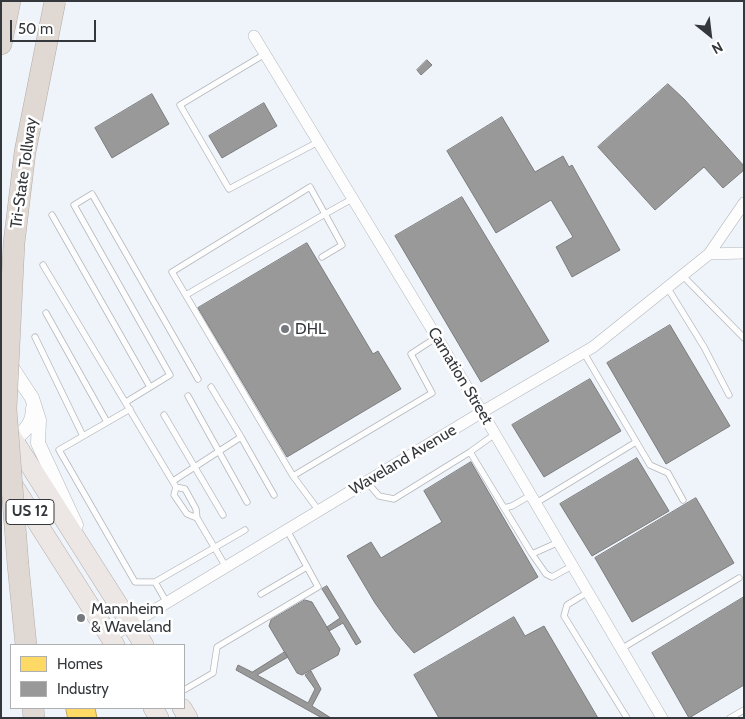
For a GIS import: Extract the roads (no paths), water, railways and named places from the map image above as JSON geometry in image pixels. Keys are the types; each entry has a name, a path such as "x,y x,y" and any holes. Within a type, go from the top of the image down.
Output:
{"highway":[{"path":"1,44 10,1"},
{"name":"Tri-State Tollway","path":"26,644 6,408 14,243 25,152 55,1"}],"main road":[{"name":"US 12","path":"1,420 143,644"},
{"name":"US 12","path":"1,466 113,641"}],"street":[{"name":"Carnation Street","path":"254,36 482,412 662,718"},
{"name":"Waveland Avenue","path":"113,641 132,624 167,602 593,347 709,254 744,203"},
{"path":"709,254 744,253"},
{"path":"1,352 32,398 39,420 38,443 97,571"},
{"path":"13,440 30,425 33,413 32,398"}],"lane":[{"path":"265,54 180,106 229,189 318,142"},
{"path":"319,511 293,476 172,272 310,188 342,245 322,258"},
{"path":"126,402 170,374 74,205 92,194 198,379"},
{"path":"186,296 352,198"},
{"path":"52,215 150,387"},
{"path":"43,265 175,484 184,489 196,509 197,518 226,567"},
{"path":"682,275 744,338"},
{"path":"667,287 704,347 729,396"},
{"path":"46,313 107,422"},
{"path":"35,337 83,436"},
{"path":"293,476 432,393 411,354 437,337"},
{"path":"584,353 650,465 668,473 683,500"},
{"path":"211,387 274,495"},
{"path":"188,396 247,502"},
{"path":"130,409 59,450 135,582 155,582 245,530"},
{"path":"164,415 222,515"},
{"path":"368,482 379,496 394,500 495,434"},
{"path":"197,518 187,514 174,495 175,484 194,468 241,437"},
{"path":"504,508 533,499 636,442"},
{"path":"470,452 546,574 552,577 573,566"},
{"path":"185,689 213,673 217,647 318,587 287,530"},
{"path":"532,554 559,542"},
{"path":"261,594 307,567"},
{"path":"621,649 739,578"},
{"path":"155,582 167,602"},
{"path":"588,592 567,605 564,616 627,718"},
{"path":"730,718 744,710"}],"place":[{"name":"DHL","path":"285,329"},
{"name":"Mannheim & Waveland","path":"81,618"}]}
